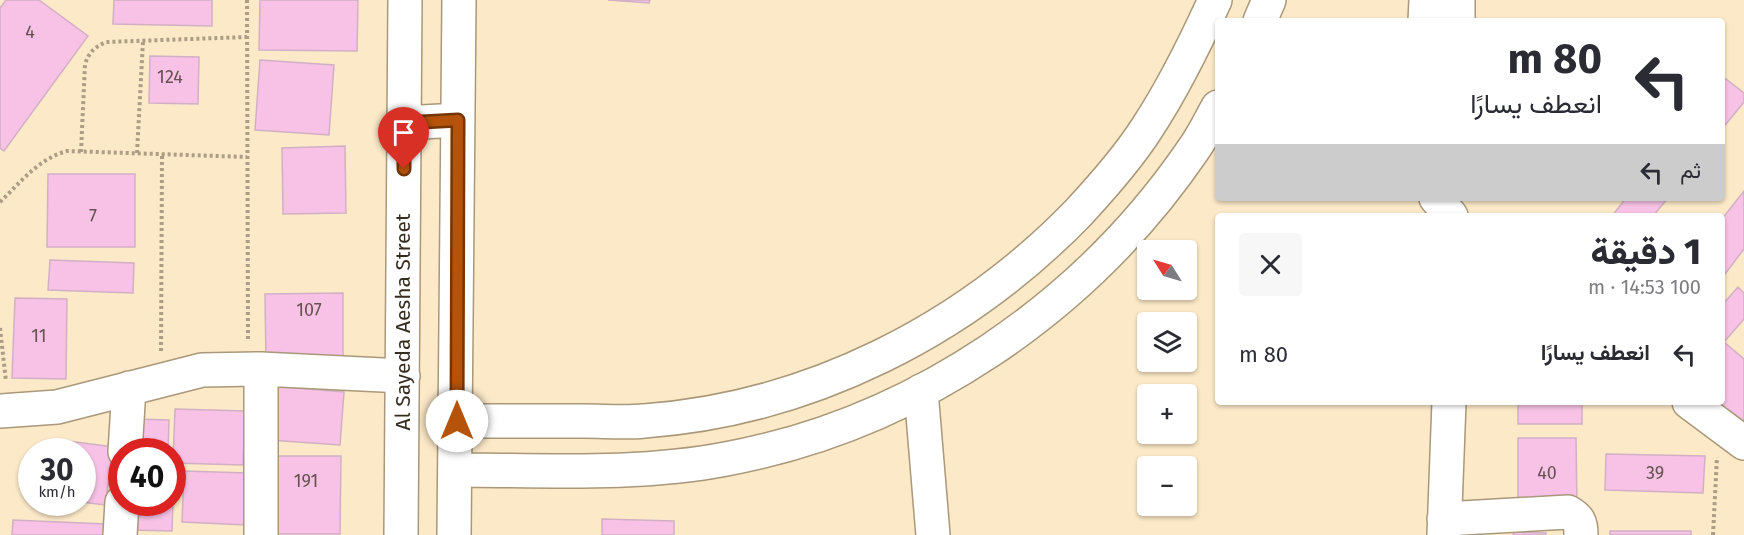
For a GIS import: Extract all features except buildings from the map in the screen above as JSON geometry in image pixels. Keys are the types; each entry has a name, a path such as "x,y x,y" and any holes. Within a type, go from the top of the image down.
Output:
{"street":[{"name":"Al Sayeda Aesha Street","path":"400,535 405,0"},
{"path":"454,535 457,421 459,0"},
{"path":"457,421 644,421 718,411 790,393 861,367 928,333 990,292 1048,244 1100,189 1152,121 1185,66 1215,0"},
{"path":"1261,18 1269,0"},
{"path":"1425,18 1426,0"},
{"path":"1458,0 1458,18"},
{"path":"455,470 651,469 726,459 800,441 871,416 940,382 1004,342 1064,294 1134,226 1194,149 1215,112"},
{"path":"404,123 458,120"},
{"path":"1438,201 1448,213"},
{"path":"255,369 261,535"},
{"path":"5,411 57,406 202,370 255,369 403,376"},
{"path":"126,438 129,388"},
{"path":"921,391 933,535"},
{"path":"1449,405 1444,527 1568,512 1581,524 1581,535"},
{"path":"1693,405 1744,443"},
{"path":"120,535 121,516"}],"path":[{"path":"247,0 248,157 255,369"},
{"path":"81,152 85,64 92,50 106,42 247,37"},
{"path":"137,153 143,41"},
{"path":"0,202 41,162 67,151 248,157"},
{"path":"161,380 162,154"},
{"path":"0,328 5,411"},
{"path":"1713,535 1718,423"}],"route":[{"path":"404,169 404,123 458,120 457,421"}]}
